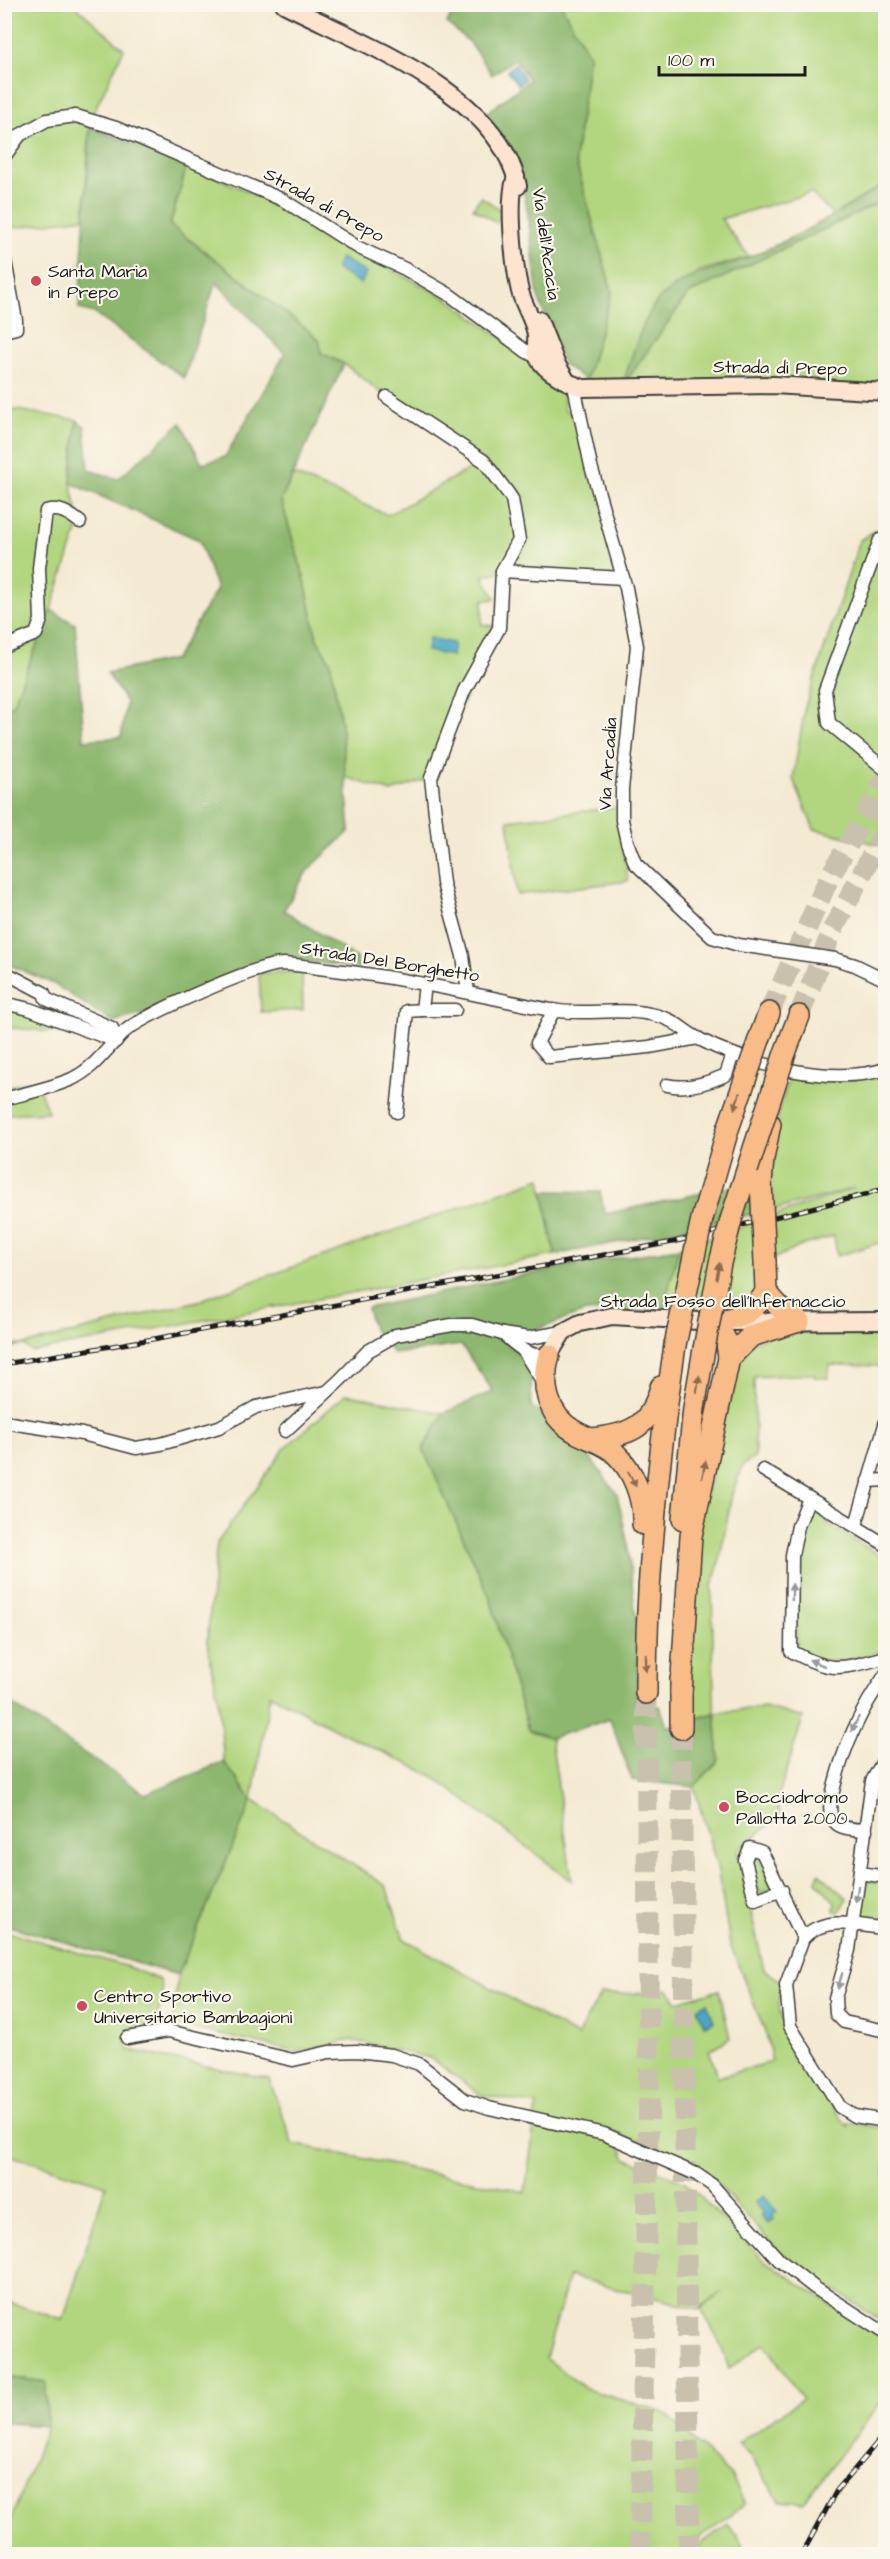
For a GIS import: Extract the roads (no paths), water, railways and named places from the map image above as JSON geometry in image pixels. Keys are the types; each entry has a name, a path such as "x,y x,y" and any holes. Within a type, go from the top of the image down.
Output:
{"highway":[{"path":"592,1439 632,1430 645,1421 655,1408 702,1219 728,1129 769,1013"},
{"path":"681,1728 680,1600 684,1502 694,1407 720,1263 731,1220 799,1016"},
{"path":"681,1693 691,1536 729,1358 727,1342 716,1322 745,1315 760,1302 766,1292 761,1183 763,1159 780,1090 787,1047"},
{"path":"766,1292 782,1310 799,1321"},
{"path":"729,1358 751,1336 799,1321"},
{"path":"646,1693 646,1632 654,1503 671,1345"},
{"path":"549,1354 545,1385 555,1414 564,1424 615,1452 635,1481 641,1498 643,1513 641,1595 646,1632"}],"street":[{"name":"Via dell'Acacia","path":"284,4 368,45 441,86 463,102 492,134 516,177 513,184 512,215 519,288 543,351"},
{"name":"Strada di Prepo","path":"4,157 20,135 47,120 76,116 116,128 283,200 359,248 405,269 543,351"},
{"path":"4,331 16,328 6,262"},
{"path":"543,351 542,364 570,383"},
{"name":"Strada di Prepo","path":"570,383 584,388 774,385 885,392"},
{"name":"Via Arcadia","path":"570,383 623,578 637,646 622,789 622,820 635,863 712,937 739,945 836,959 855,965 885,980"},
{"path":"387,397 483,461 512,499 519,540 502,571 499,628 464,691 431,778 443,883 463,956 468,992"},
{"path":"4,647 36,634 41,620 39,568 46,511 54,509 65,511 80,522"},
{"path":"879,540 825,690 829,723 885,770"},
{"path":"502,571 623,578"},
{"name":"Strada Del Borghetto","path":"4,1099 72,1079 95,1065 125,1031 232,978 265,966 282,964 425,984 554,1010 648,1013 674,1021 698,1038 733,1054 791,1070 845,1076 885,1069"},
{"path":"4,972 44,993 46,999 112,1028 116,1041"},
{"path":"422,1010 425,984"},
{"path":"4,1003 29,1009 116,1041"},
{"path":"397,1112 407,1011 455,1010"},
{"path":"554,1010 537,1042 549,1058 649,1047 698,1038"},
{"path":"667,1085 675,1087 706,1084 726,1075 733,1054"},
{"name":"Strada Fosso dell'Infernaccio","path":"285,1431 368,1351 396,1335 452,1325 472,1325 502,1334 529,1338 563,1332 580,1323 612,1316 716,1322 885,1321"},
{"path":"549,1354 563,1332"},
{"name":"Strada Fosso dell'Infernaccio","path":"502,1334 524,1352 545,1385"},
{"path":"529,1338 539,1343 549,1354"},
{"path":"524,1352 533,1355 549,1354"},
{"path":"4,1422 82,1434 136,1448 161,1444 219,1426 256,1407 326,1392"},
{"path":"856,1525 884,1427"},
{"path":"763,1470 856,1525 885,1545"},
{"path":"868,1481 885,1480"},
{"path":"809,1498 798,1526 792,1555 791,1651 828,1668 885,1657"},
{"path":"866,1830 835,1823 830,1814 831,1799 842,1754 850,1734 885,1674"},
{"path":"885,1756 872,1781 849,1950 835,1998 836,2014 844,2022 885,2031"},
{"path":"860,1873 885,1877"},
{"path":"782,1890 803,1938"},
{"path":"885,1929 853,1924 821,1925 809,1931 803,1938 786,1984 786,2010 790,2026 840,2107 854,2116 885,2121"},
{"path":"128,2038 168,2031 293,2060 329,2052 357,2051 392,2055 419,2064 465,2100 500,2111 604,2134 696,2174 712,2185 779,2260 815,2288 885,2334"}],"water":[{"path":"515,64 525,79 518,85 507,71"},
{"path":"341,258 366,273 361,284 335,269"},
{"path":"429,638 454,643 452,656 427,651"},
{"path":"707,2003 714,2021 704,2025 697,2008"},
{"path":"764,2196 777,2212 768,2224 761,2216 764,2213 755,2203"}],"tunnel":[{"path":"769,1013 829,878 886,779"},
{"path":"799,1016 833,929 886,828"},
{"path":"640,2554 649,2086 646,1693"},
{"path":"681,1728 689,2554"}],"railway":[{"path":"4,1364 159,1338 673,1242 864,1195 886,1187"},
{"path":"802,2554 837,2490 886,2432"}],"place":[{"name":"Santa Maria in Prepo","path":"36,281"},
{"name":"Bocciodromo Pallotta 2000","path":"724,1807"},
{"name":"Centro Sportivo Universitario Bambagioni","path":"82,2006"}]}
